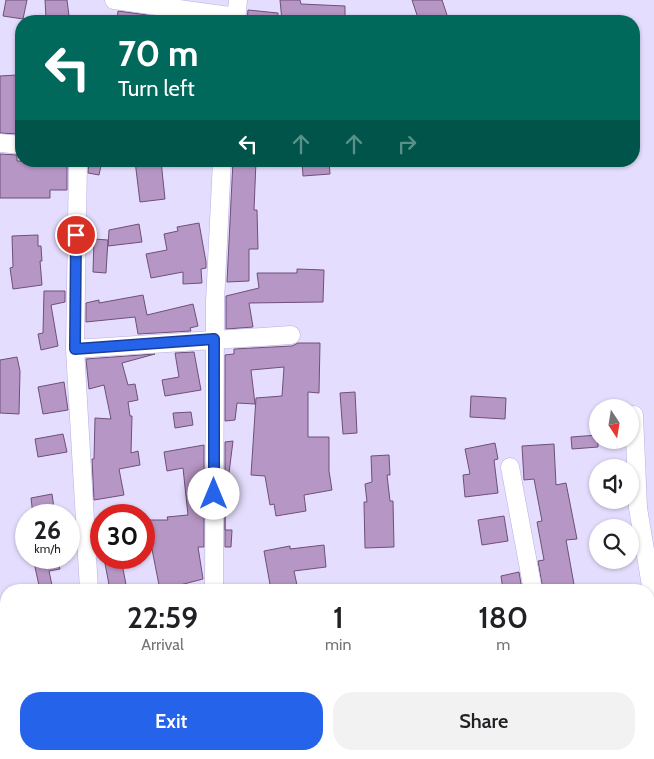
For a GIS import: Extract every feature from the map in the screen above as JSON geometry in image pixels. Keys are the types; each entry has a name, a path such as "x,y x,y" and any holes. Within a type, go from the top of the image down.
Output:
{"street":[{"path":"114,0 237,13"},
{"path":"0,143 15,144"},
{"path":"78,167 75,349 89,584"},
{"path":"214,584 214,339 222,167"},
{"path":"75,349 291,335"},
{"path":"635,449 638,508 651,584"},
{"path":"510,467 532,584"}],"building":[{"path":"6,0 27,0 24,15 15,15 15,18 3,16"},
{"path":"45,0 67,0 69,15 46,15"},
{"path":"280,0 300,0 301,4 345,6 345,15 281,15"},
{"path":"412,0 442,0 447,15 417,15"},
{"path":"248,10 278,13 278,15 248,15"},
{"path":"118,11 147,15 118,15"},
{"path":"15,75 15,134 0,133 0,76"},
{"path":"0,154 15,155 15,167 67,167 67,190 50,190 50,198 0,198"},
{"path":"88,167 101,167 99,175 88,173"},
{"path":"136,167 162,167 165,199 140,202"},
{"path":"233,167 256,167 254,210 257,210 258,249 249,249 249,281 227,282"},
{"path":"302,167 329,167 330,174 303,176"},
{"path":"199,223 206,262 206,268 201,269 202,283 183,284 183,272 151,278 146,254 167,250 164,234 178,231 177,227"},
{"path":"139,224 142,242 108,246 109,230"},
{"path":"38,235 38,246 41,246 42,285 13,289 10,268 13,267 12,236"},
{"path":"94,239 108,240 106,273 93,272"},
{"path":"297,269 324,270 323,302 249,303 253,327 226,329 226,296 259,288 257,273 297,273"},
{"path":"44,291 65,291 65,302 51,305 58,346 41,350 38,334 43,333"},
{"path":"143,295 147,315 193,304 198,326 190,328 191,331 138,334 135,317 86,322 86,303 99,300 99,303"},
{"path":"298,343 320,343 319,393 308,392 308,437 329,437 329,471 332,490 304,495 306,511 276,516 274,504 270,505 265,476 251,475 256,398 282,396 284,367 251,370 255,404 237,403 235,420 225,421 225,355 234,354 234,349 292,346"},
{"path":"194,352 201,390 165,396 162,380 179,377 175,353"},
{"path":"155,354 122,363 128,385 135,384 138,400 128,402 130,416 132,416 131,453 138,451 140,465 119,469 124,495 94,500 92,459 94,459 95,418 111,419 104,385 89,389 86,359"},
{"path":"17,357 20,371 19,414 0,413 0,360"},
{"path":"64,382 68,410 43,414 38,387"},
{"path":"355,392 357,433 343,434 340,393"},
{"path":"471,396 506,398 505,419 470,417"},
{"path":"191,412 193,425 175,428 173,413"},
{"path":"63,434 67,452 38,457 35,439"},
{"path":"589,436 589,448 572,449 571,437"},
{"path":"233,441 228,481 225,481 225,442"},
{"path":"495,443 498,459 494,460 498,493 465,497 463,475 470,474 465,449"},
{"path":"554,444 556,485 566,483 577,539 566,540 574,584 542,584 538,561 544,560 537,522 542,521 534,479 524,480 522,446"},
{"path":"204,445 204,479 200,478 204,512 204,547 198,547 203,579 184,584 159,584 155,565 155,520 168,520 167,517 188,515 183,468 167,471 164,452"},
{"path":"389,455 390,475 387,475 390,501 393,501 394,547 365,548 364,502 367,502 365,484 372,482 371,456"},
{"path":"52,494 53,504 32,504 31,498"},
{"path":"504,516 508,541 482,545 478,520"},
{"path":"225,530 232,530 231,547 225,547"},
{"path":"324,545 326,567 294,571 297,584 270,584 264,551 290,546 290,549"},
{"path":"35,569 60,569 49,571 52,584 39,584"},
{"path":"106,569 123,569 126,584 109,584"},
{"path":"519,572 521,584 502,584 501,576"}],"route":[{"path":"76,235 75,349 214,339 214,494"}]}
